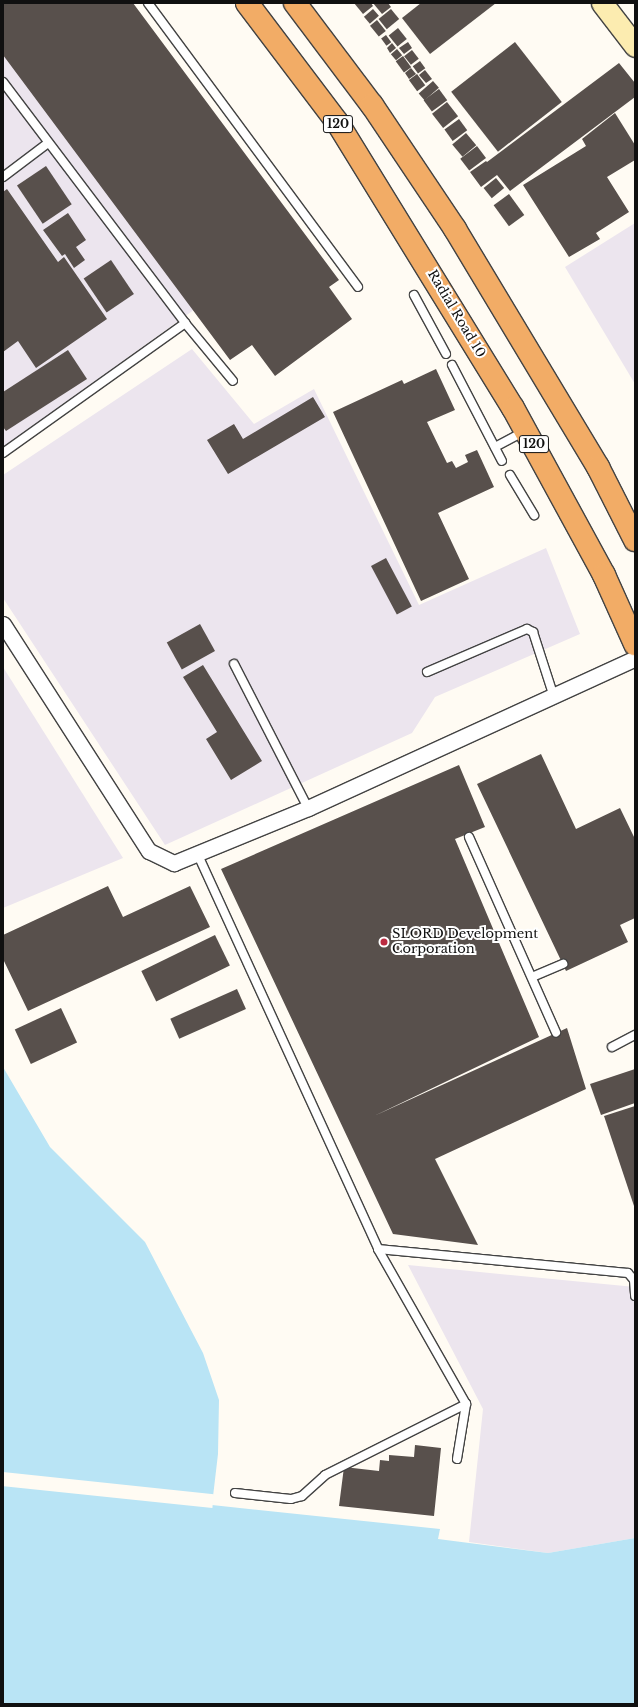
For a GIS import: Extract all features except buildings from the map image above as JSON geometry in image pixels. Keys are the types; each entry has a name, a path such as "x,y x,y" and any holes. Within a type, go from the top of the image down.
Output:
{"highway":[{"name":"Radial Road 10","path":"247,3 337,122 526,431 604,575 635,644"},
{"path":"295,3 372,105 455,228 598,467 635,540"}],"main road":[{"path":"602,3 635,46"}],"street":[{"path":"3,624 149,851 174,863 198,855 308,808 554,697 635,658"}],"lane":[{"path":"148,3 358,287"},
{"path":"3,82 185,323 233,380"},
{"path":"3,177 48,143"},
{"path":"414,295 446,354"},
{"path":"3,454 185,323"},
{"path":"452,365 502,461"},
{"path":"495,447 526,431"},
{"path":"510,475 534,515"},
{"path":"427,672 527,629 533,632 554,697"},
{"path":"234,664 308,808"},
{"path":"469,837 556,1032"},
{"path":"198,855 378,1249 466,1404 457,1459"},
{"path":"532,977 563,964"},
{"path":"612,1047 635,1035"},
{"path":"378,1249 628,1273 634,1280 635,1296"},
{"path":"234,1493 291,1499 302,1496 325,1475 466,1404"}],"shaded area":[{"path":"3,3 21,3 230,284 3,447"},
{"path":"635,223 635,384 565,267"},
{"path":"192,349 254,424 314,389 419,605 546,548 580,634 435,697 412,733 165,845 3,598 3,475"},
{"path":"3,667 123,858 3,908"},
{"path":"408,1265 635,1287 635,1538 548,1553 469,1542 483,1409"}],"water":[{"path":"3,1067 50,1147 145,1242 203,1353 219,1400 218,1454 212,1505 440,1529 438,1539 548,1553 635,1538 635,1704 3,1704"}],"pier":[{"path":"3,1472 214,1494 212,1508 3,1486"}],"place":[{"name":"SLORD Development Corporation","path":"384,942"}]}
